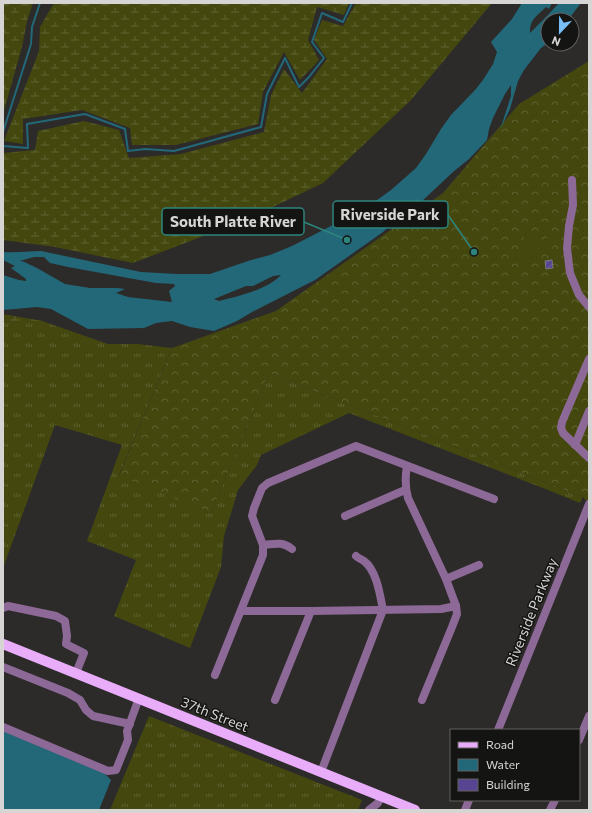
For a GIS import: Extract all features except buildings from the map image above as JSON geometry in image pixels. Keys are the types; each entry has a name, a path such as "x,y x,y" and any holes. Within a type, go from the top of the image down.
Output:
{"main road":[{"name":"37th Street","path":"3,644 416,810"}],"street":[{"path":"572,180 573,205 567,248 570,273 578,296 589,307"},
{"path":"589,359 562,422 561,428 562,433 589,458"},
{"path":"575,445 589,411"},
{"path":"215,675 242,611 263,555 263,545 252,516 262,488 268,483 356,446 494,499"},
{"path":"407,466 405,476 408,498 446,579 456,606 457,614 422,700"},
{"path":"345,516 406,490"},
{"name":"Riverside Parkway","path":"498,729 589,504"},
{"path":"263,545 279,543 287,545 292,549"},
{"path":"321,772 382,610 378,583 372,571 365,562 356,556"},
{"path":"446,579 479,565"},
{"path":"3,608 8,606 56,616 65,621 67,636 66,644 84,653 76,673"},
{"path":"242,611 441,609 456,606"},
{"path":"275,700 311,611"},
{"path":"3,667 68,693 80,700 86,710 93,716 130,724"},
{"path":"3,727 108,771 116,770 128,740 127,731 139,698"},
{"path":"580,738 589,716"},
{"path":"369,810 378,803 381,796"}],"green space":[{"path":"3,3 33,3 3,114"},
{"path":"54,3 349,3 344,15 317,7 308,40 319,60 300,80 284,52 263,92 258,124 176,145 132,145 130,128 82,110 23,119 23,144 4,141 39,51 40,27"},
{"path":"356,3 492,3 411,100 323,183 248,219 133,263 55,247 3,240 3,153 35,150 38,131 84,121 119,130 129,158 181,154 264,132 271,95 284,69 302,93 327,59 314,40 322,20 343,26"},
{"path":"589,61 589,504 583,497 269,373 211,513 119,476 172,348 276,311 443,193 519,104"},
{"path":"527,230 543,236 531,265 515,259"},
{"path":"548,235 556,238 549,256 541,252"},
{"path":"3,314 42,321 3,322"},
{"path":"39,320 108,344 137,344 172,348 119,475 211,513 269,373 583,497 580,503 349,413 261,455 257,465 238,490 224,536 221,567 190,648 114,616 136,560 87,541 122,445 55,425 3,568 3,322"},
{"path":"149,716 362,800 358,810 110,810"}],"water":[{"path":"522,3 552,3 549,9 546,7 532,21 530,33 540,23 540,49 524,70 518,81 510,109 500,130 511,96 511,85 493,118 487,140 469,159 404,218 390,225 383,232 315,280 237,321 214,331 190,327 172,321 156,323 144,328 88,329 51,309 37,307 3,310 3,275 19,280 26,281 26,279 11,268 15,266 3,260 3,252 41,251 141,272 210,274 270,255 292,246 366,208 391,190 416,168 451,115 483,80 493,64 497,52 491,42 512,19","holes":["34,257 44,257 50,263 68,267 156,283 174,284 175,286 169,291 172,302 128,297 116,293 125,289 90,288 65,284 20,260","281,275 275,280 252,292 219,301 214,299 246,286 253,286 273,276"]},
{"path":"559,3 581,3 574,12 551,12"},
{"path":"3,731 104,773 111,780 99,810 3,810"}],"waterway":[{"path":"3,132 31,44 32,27 40,3"},
{"path":"3,146 28,148 27,124 85,114 125,129 128,151 145,149 174,151 261,127 267,94 285,58 299,87 324,58 312,42 322,13 343,22 352,3"}],"place":[{"name":"South Platte River","path":"347,240"},
{"name":"Riverside Park","path":"474,252"}]}
